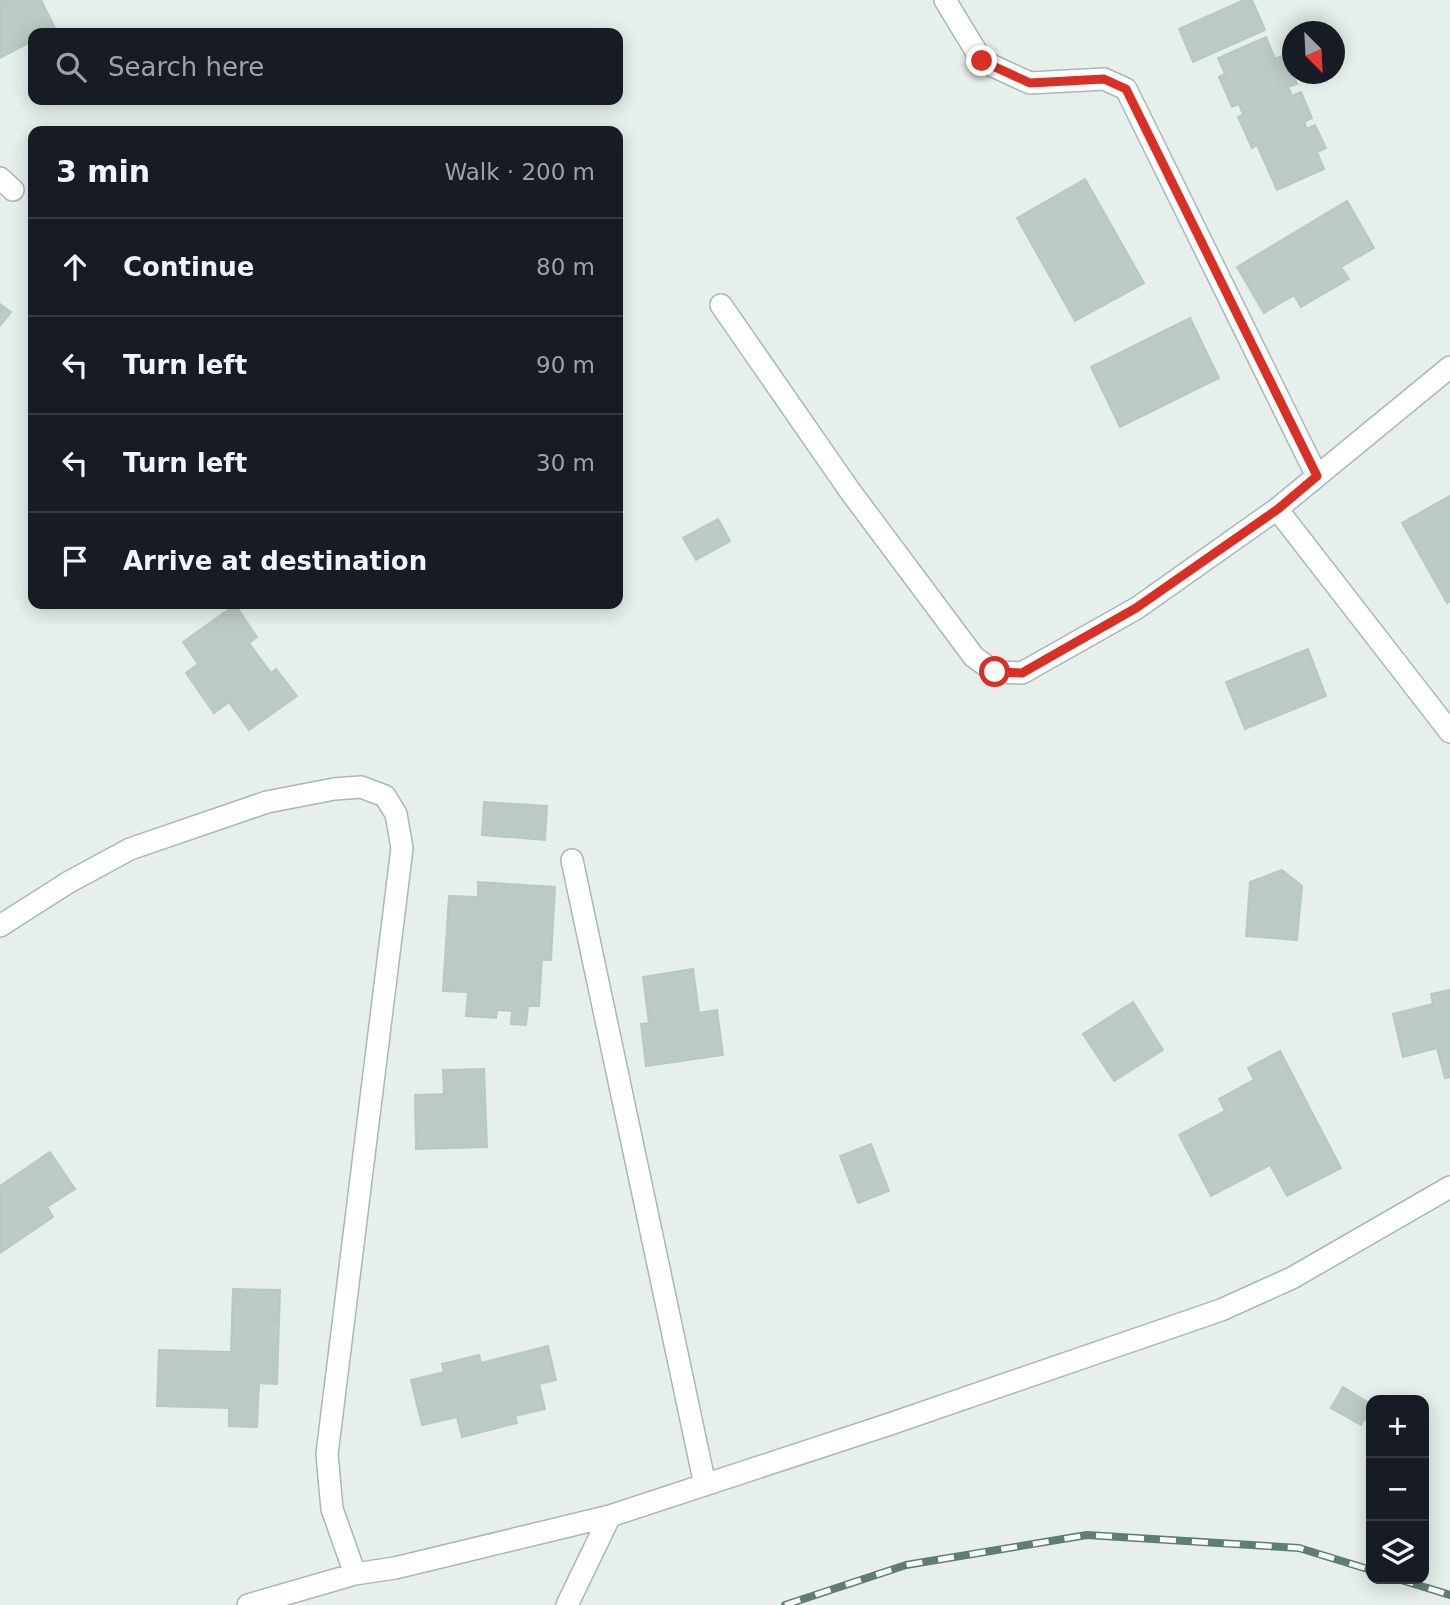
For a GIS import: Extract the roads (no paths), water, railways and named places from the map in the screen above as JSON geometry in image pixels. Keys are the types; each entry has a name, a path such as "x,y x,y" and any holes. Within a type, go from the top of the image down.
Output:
{"street":[{"path":"945,0 982,61 1030,83 1104,79 1126,89 1317,476"},
{"path":"721,305 849,491 974,657 995,672 1022,673 1136,608 1278,509 1450,367"},
{"path":"1278,509 1450,732"},
{"path":"0,926 130,849 268,802 334,789 361,787 385,796 397,814 402,848 327,1454 332,1509 355,1574"},
{"path":"572,860 705,1485"},
{"path":"248,1605 355,1574 395,1568 610,1516 1222,1310 1292,1278 1450,1188"},
{"path":"567,1605 610,1516"}],"railway":[{"path":"785,1605 906,1565 1087,1535 1299,1548 1366,1568"},
{"path":"1414,1584 1450,1595"}]}
